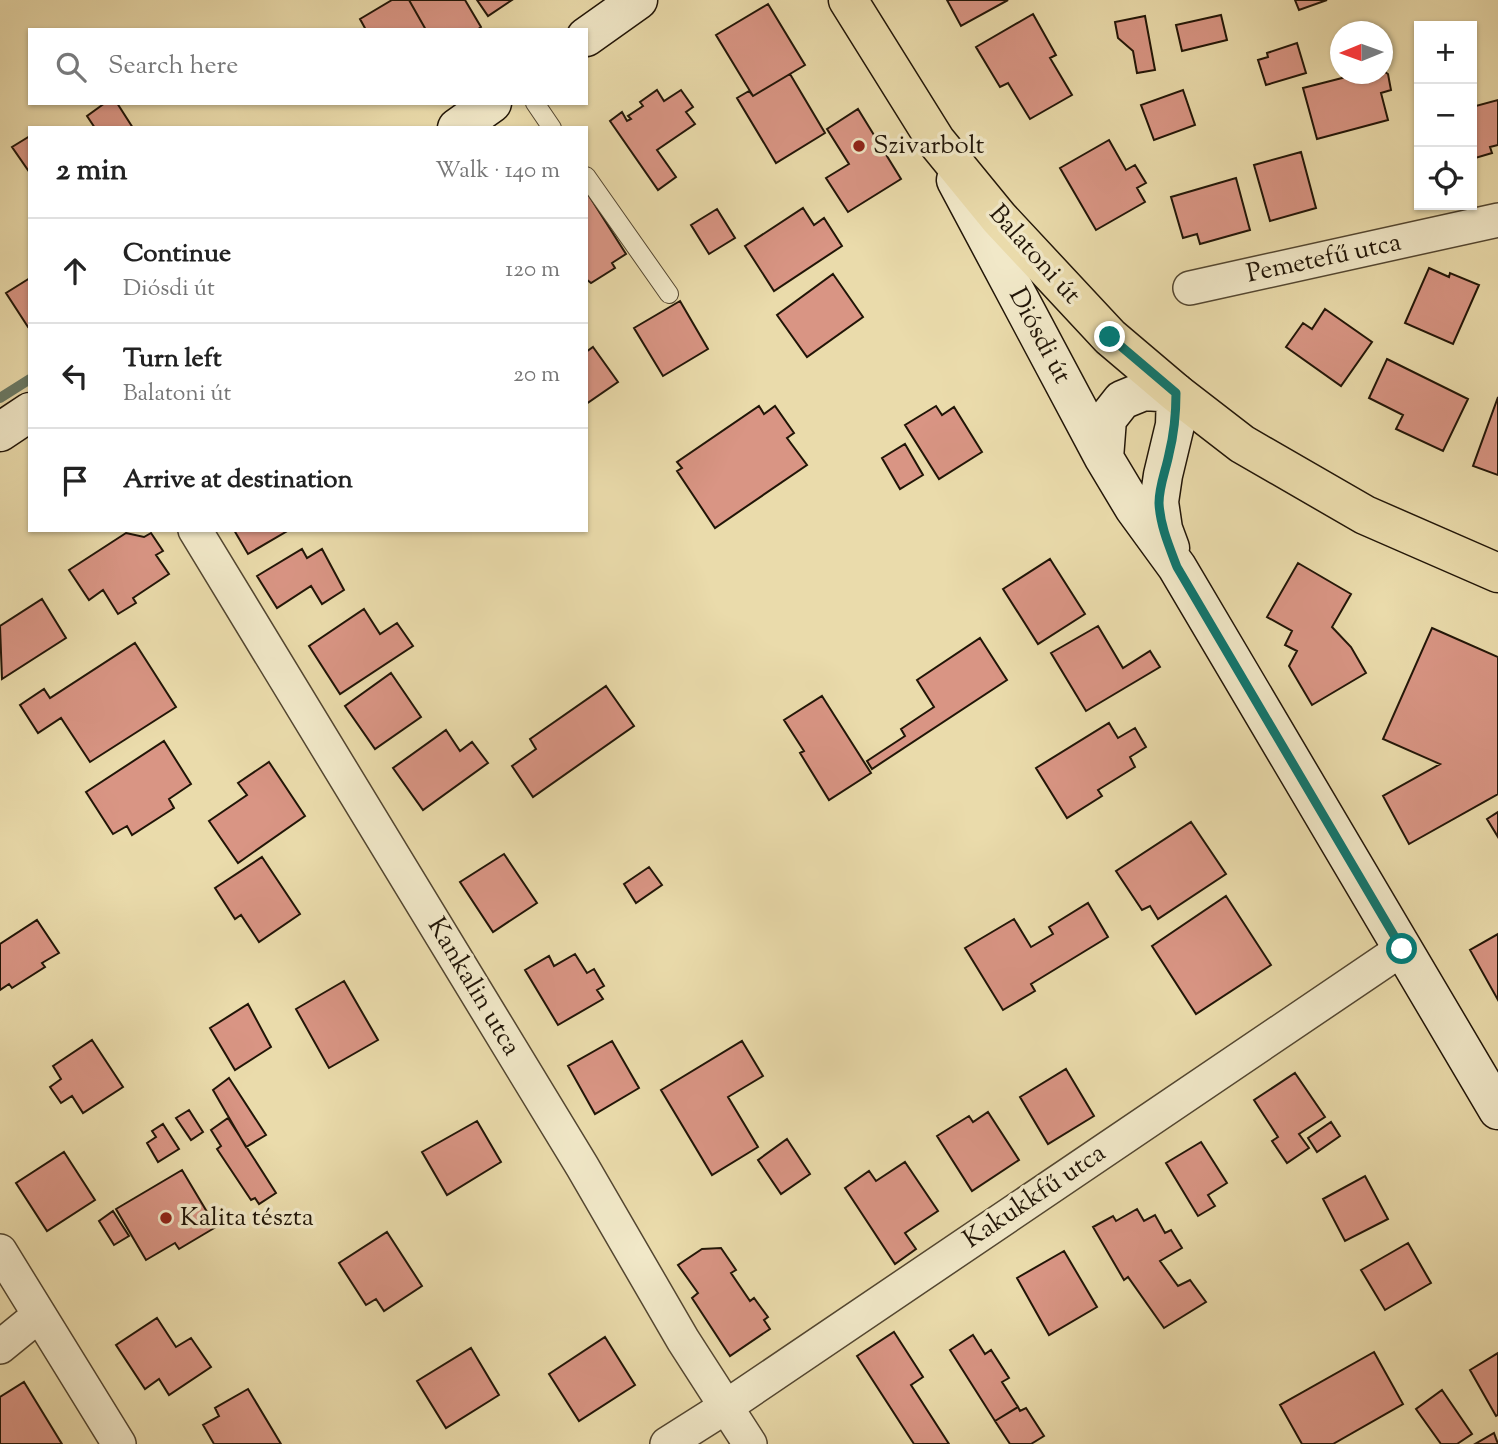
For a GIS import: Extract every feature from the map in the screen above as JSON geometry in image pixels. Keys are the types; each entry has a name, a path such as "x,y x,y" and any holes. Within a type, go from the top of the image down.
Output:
{"main road":[{"path":"588,36 638,0"},
{"name":"Balatoni út","path":"848,0 936,141 999,218 1088,316 1176,393 1242,444 1365,515 1498,573"},
{"path":"460,126 489,105"},
{"name":"Diósdi út","path":"936,141 1104,458 1134,508 1177,567 1498,1110"},
{"path":"1104,458 1107,418 1122,400 1144,391 1176,393"},
{"name":"Diósdi út","path":"1176,393 1175,425 1159,502 1163,529 1177,567"},
{"path":"0,432 28,413"},
{"path":"1169,456 1185,446 1201,441 1218,439 1242,444"}],"street":[{"name":"Pemetefű utca","path":"1190,288 1498,220"},
{"name":"Kankalin utca","path":"196,532 582,1166 683,1340 750,1444"},
{"name":"Kakukkfű utca","path":"667,1444 1402,949"},
{"path":"0,1251 119,1444"},
{"path":"0,1347 38,1316"}],"lane":[{"path":"537,105 551,126"},
{"path":"588,179 669,294"}],"building":[{"path":"392,0 409,0 425,28 365,28 360,19"},
{"path":"409,0 465,0 481,27 480,28 425,28"},
{"path":"477,0 512,0 488,16"},
{"path":"947,0 1008,0 961,26"},
{"path":"1295,0 1327,0 1299,10"},
{"path":"768,4 805,65 753,96 716,35"},
{"path":"1033,14 1056,55 1050,58 1072,95 1030,119 1008,83 1000,87 976,47"},
{"path":"1221,15 1227,40 1182,51 1176,25"},
{"path":"1145,16 1155,70 1137,73 1133,51 1118,38 1115,22"},
{"path":"1297,43 1306,73 1266,85 1258,60 1268,57 1267,53"},
{"path":"790,74 825,133 776,163 737,98 749,91 753,96"},
{"path":"1330,81 1330,84 1390,84 1391,90 1381,93 1388,120 1317,139 1303,88"},
{"path":"657,90 664,101 681,90 693,107 686,112 695,124 657,150 676,177 658,190 610,121 622,112 627,121 631,119 628,116 643,106 640,102"},
{"path":"1183,90 1195,125 1154,140 1141,105"},
{"path":"1498,100 1498,145 1490,147 1492,153 1477,158 1477,147 1477,106"},
{"path":"102,105 118,105 132,126 94,126 87,116"},
{"name":"Szivarbolt","path":"858,109 901,179 848,212 826,178 849,164 827,129"},
{"path":"28,137 28,170 12,147"},
{"path":"1109,140 1126,170 1135,165 1146,183 1137,188 1145,202 1096,230 1060,168"},
{"path":"1301,152 1316,208 1270,221 1254,165"},
{"path":"1236,178 1250,230 1200,244 1197,234 1183,238 1171,197"},
{"path":"588,194 626,254 612,263 615,268 591,283 588,281"},
{"path":"803,208 814,225 824,218 842,246 774,291 745,246"},
{"path":"717,209 735,238 709,254 691,225"},
{"path":"1429,268 1479,285 1453,344 1405,323"},
{"path":"833,274 863,317 807,357 777,315"},
{"path":"28,279 28,327 6,293"},
{"path":"680,301 708,349 663,376 634,328"},
{"path":"1325,309 1372,342 1341,386 1286,347 1303,323 1312,329"},
{"path":"593,347 618,382 588,403 588,351"},
{"path":"1387,359 1468,399 1443,451 1396,429 1403,415 1369,398"},
{"path":"1498,397 1498,475 1473,466"},
{"path":"759,406 764,414 775,406 794,433 787,438 807,465 715,528 677,471 682,468 677,462"},
{"path":"936,406 942,415 954,407 982,452 939,479 905,425"},
{"path":"905,444 923,475 900,489 882,458"},
{"path":"235,532 286,532 248,554"},
{"path":"126,533 144,537 151,533 163,551 156,555 169,574 133,598 136,603 118,614 103,590 89,600 69,570"},
{"path":"302,549 307,558 322,549 344,590 322,604 311,586 277,608 257,576"},
{"path":"1050,559 1085,614 1038,644 1003,589"},
{"path":"1298,563 1351,594 1332,627 1351,647 1366,673 1312,705 1289,666 1297,651 1285,645 1292,631 1267,617"},
{"path":"42,599 66,638 2,679 0,626"},
{"path":"364,609 380,634 397,623 413,646 340,694 309,646"},
{"path":"1098,626 1123,668 1150,651 1160,667 1086,711 1051,653"},
{"path":"1432,628 1498,657 1498,794 1409,844 1383,796 1440,764 1383,739"},
{"path":"980,638 1007,680 872,769 867,761 905,736 901,729 934,707 917,680"},
{"path":"135,643 176,707 90,762 61,718 38,733 20,705 44,689 50,698"},
{"path":"391,673 421,717 375,749 345,706"},
{"path":"606,686 634,726 533,797 512,766 536,749 530,739"},
{"path":"822,696 871,773 829,800 800,753 804,751 784,720"},
{"path":"1109,723 1118,738 1135,728 1146,747 1130,757 1135,767 1098,790 1102,796 1067,818 1036,768"},
{"path":"446,730 460,751 472,742 488,763 423,810 393,768"},
{"path":"164,741 191,784 169,799 174,808 132,835 127,826 113,834 86,792"},
{"path":"269,762 305,816 238,863 209,821 247,795 238,783"},
{"path":"1498,812 1498,837 1487,819"},
{"path":"1191,822 1226,874 1158,919 1150,906 1142,910 1116,871"},
{"path":"504,854 537,903 493,932 460,882"},
{"path":"262,857 300,914 259,942 241,915 235,919 215,888"},
{"path":"649,867 662,885 636,903 624,884"},
{"path":"1226,896 1271,965 1196,1014 1152,946"},
{"path":"1088,903 1108,937 1031,984 1035,991 1003,1010 965,948 1014,919 1031,947 1053,934 1049,927"},
{"path":"37,920 59,953 42,963 45,967 12,988 9,984 0,990 0,944"},
{"path":"1498,934 1498,1000 1470,950"},
{"path":"575,954 587,973 594,969 604,986 597,990 603,999 558,1025 525,970 549,956 554,966"},
{"path":"344,981 378,1040 329,1068 296,1009"},
{"path":"248,1004 271,1047 235,1070 210,1028"},
{"path":"92,1040 123,1087 83,1113 72,1096 61,1103 50,1087 61,1079 53,1066"},
{"path":"612,1041 639,1088 595,1114 568,1066"},
{"path":"742,1041 763,1076 728,1097 758,1147 712,1175 661,1090"},
{"path":"1066,1069 1094,1116 1048,1144 1020,1097"},
{"path":"1295,1073 1325,1117 1299,1134 1309,1148 1287,1163 1272,1141 1278,1137 1254,1100"},
{"path":"229,1078 266,1135 246,1147 213,1090"},
{"path":"189,1110 203,1132 191,1140 176,1118"},
{"path":"988,1112 1019,1160 972,1191 937,1136 969,1116 973,1122"},
{"path":"228,1118 276,1193 259,1204 255,1198 251,1200 217,1149 221,1146 211,1130"},
{"path":"477,1121 501,1162 447,1195 422,1152"},
{"path":"1331,1122 1340,1136 1317,1152 1308,1138"},
{"path":"163,1124 179,1149 158,1162 147,1143 156,1137 152,1131"},
{"path":"787,1139 810,1174 781,1194 758,1160"},
{"path":"1201,1142 1227,1183 1208,1195 1215,1206 1198,1216 1166,1163"},
{"path":"64,1152 95,1200 47,1231 16,1183"},
{"path":"905,1162 938,1211 905,1233 916,1249 895,1264 845,1188 869,1171 876,1181"},
{"name":"Kalita tészta","path":"182,1170 216,1227 179,1249 175,1243 146,1260 116,1209"},
{"path":"1365,1176 1388,1219 1345,1241 1323,1199"},
{"path":"1137,1209 1144,1221 1155,1215 1165,1233 1171,1230 1182,1248 1160,1261 1178,1286 1190,1280 1206,1302 1164,1328 1128,1277 1124,1280 1093,1227 1113,1216 1116,1221"},
{"path":"113,1211 129,1236 114,1245 99,1221"},
{"path":"387,1232 422,1286 384,1311 376,1299 366,1305 339,1263"},
{"path":"1408,1243 1431,1283 1385,1310 1361,1270"},
{"path":"721,1248 736,1270 731,1273 750,1301 754,1298 768,1317 764,1320 770,1329 730,1356 692,1298 698,1293 678,1265 702,1249"},
{"path":"1064,1251 1097,1307 1049,1335 1017,1278"},
{"path":"157,1318 176,1347 191,1338 211,1367 169,1395 159,1379 145,1389 116,1345"},
{"path":"894,1332 923,1377 911,1385 949,1444 914,1444 857,1356"},
{"path":"973,1335 985,1354 991,1350 1009,1378 1002,1382 1018,1407 995,1421 950,1350"},
{"path":"605,1337 635,1385 579,1421 549,1374"},
{"path":"471,1348 499,1395 446,1428 417,1381"},
{"path":"1374,1352 1403,1404 1333,1444 1302,1444 1280,1405"},
{"path":"1498,1353 1498,1415 1496,1416 1470,1370"},
{"path":"24,1382 62,1444 0,1444 0,1397"},
{"path":"248,1389 281,1444 214,1444 203,1425 219,1416 215,1408"},
{"path":"1442,1390 1472,1434 1457,1444 1441,1444 1416,1409"},
{"path":"1018,1407 1020,1411 1026,1408 1044,1436 1031,1444 1010,1444 995,1421"},
{"path":"1494,1433 1498,1444 1475,1444"}],"waterway":[{"path":"0,398 28,380"}],"place":[{"name":"Szivarbolt","path":"859,146"},
{"name":"Kalita tészta","path":"166,1218"}],"route":[{"path":"1110,337 1176,393 1175,425 1159,502 1163,529 1177,567 1402,949"}]}
